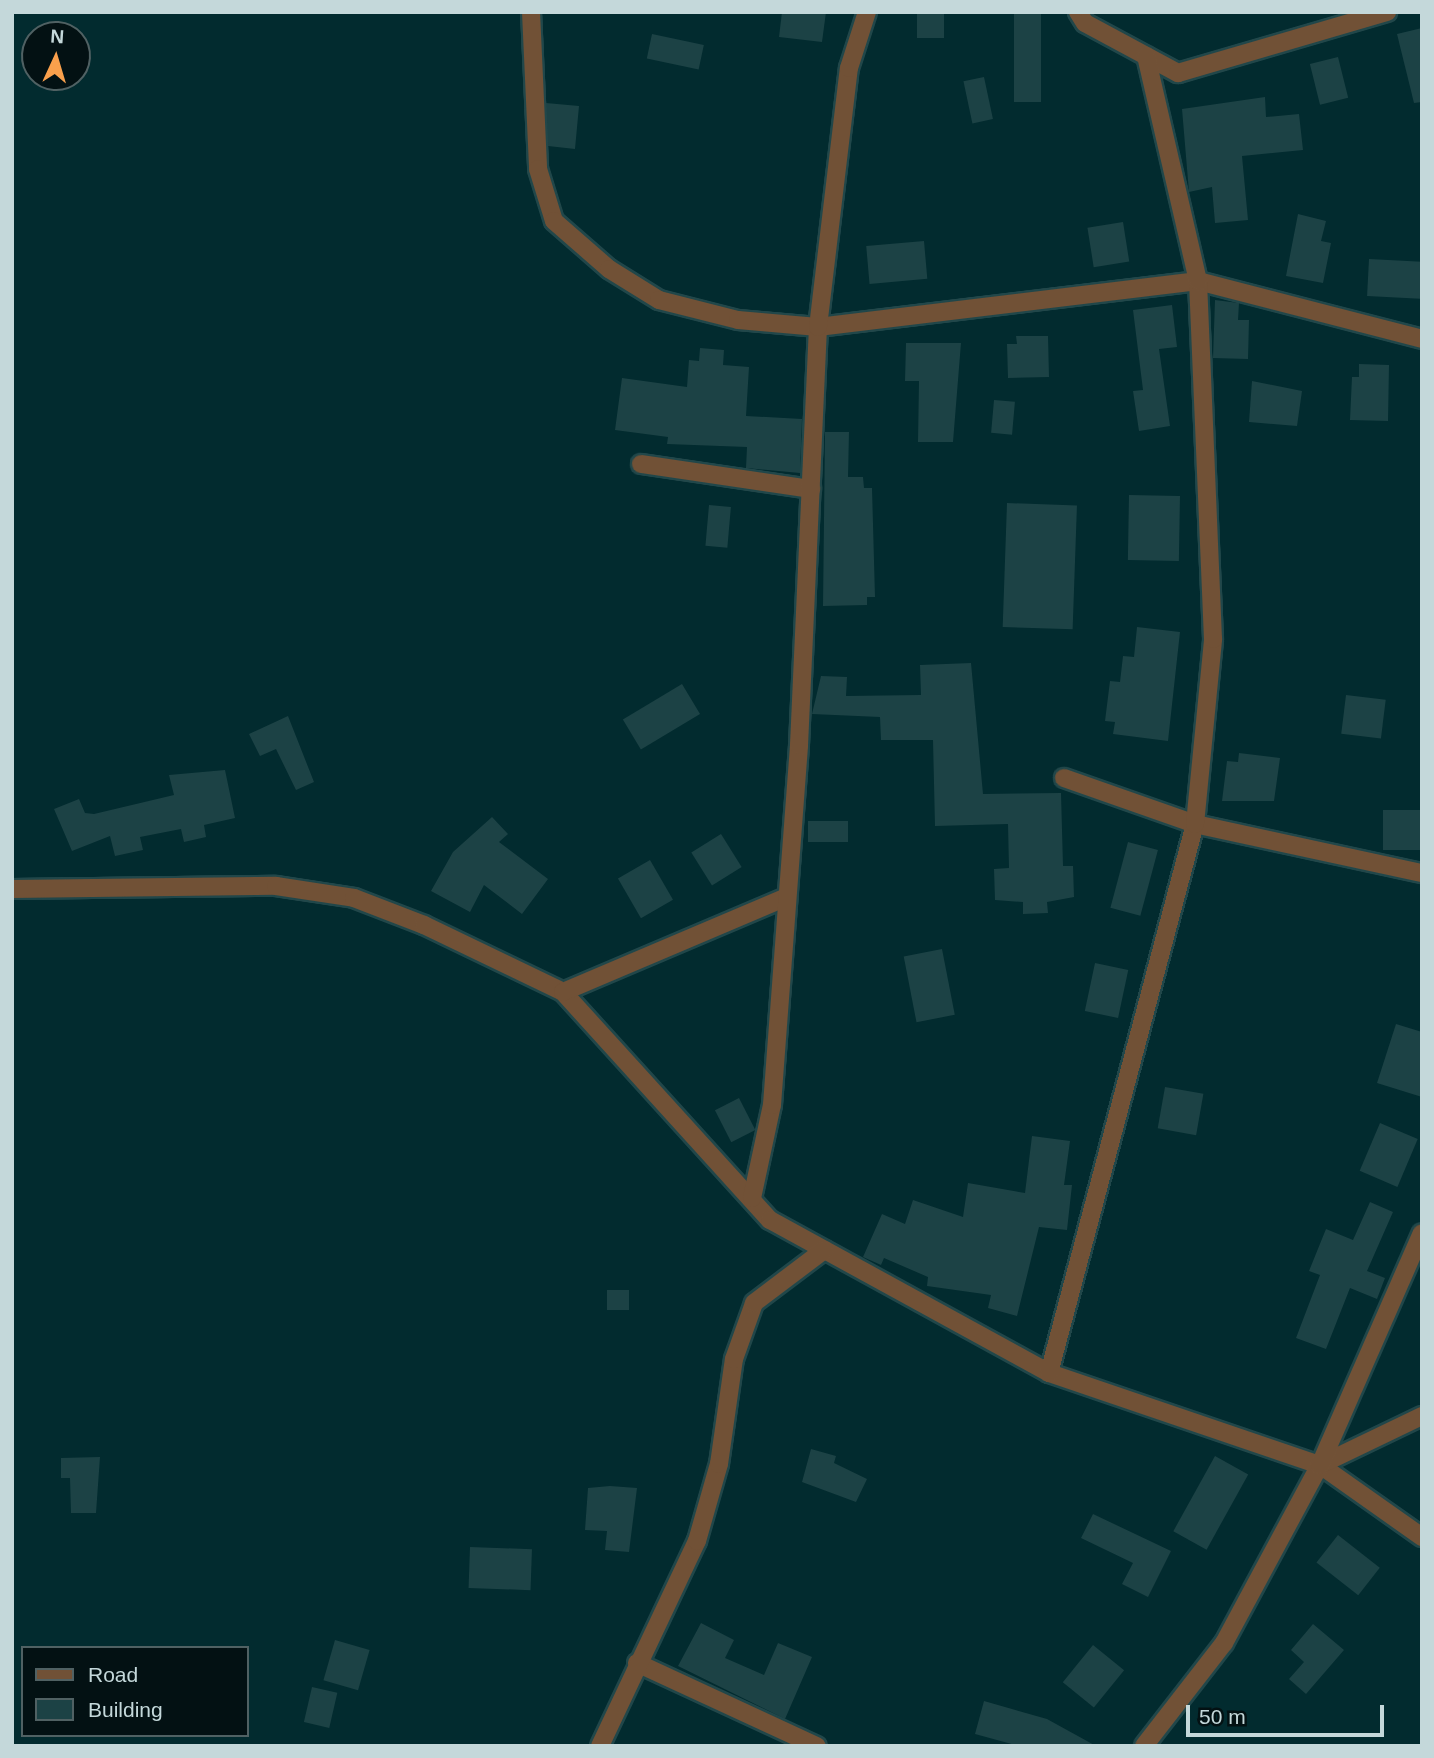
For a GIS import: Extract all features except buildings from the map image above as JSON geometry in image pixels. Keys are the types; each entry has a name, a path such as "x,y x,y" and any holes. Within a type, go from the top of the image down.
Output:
{"street":[{"path":"531,12 538,169 554,221 608,269 659,300 738,320 818,327 1198,281 1422,339"},
{"path":"752,1198 772,1105 787,897 818,327 849,68 867,12"},
{"path":"1078,12 1085,23 1178,73 1387,12"},
{"path":"1049,1373 1195,824 1213,639 1198,281 1146,56"},
{"path":"641,464 811,489"},
{"path":"1064,778 1195,824 1422,873"},
{"path":"12,889 276,886 354,898 563,992 770,1220 1049,1373 1320,1465 1422,1537"},
{"path":"563,992 787,897"},
{"path":"1144,1746 1224,1643 1320,1465 1422,1233"},
{"path":"600,1746 697,1541 719,1464 734,1359 754,1303 824,1250"},
{"path":"1320,1465 1422,1416"},
{"path":"637,1663 817,1746"}]}
